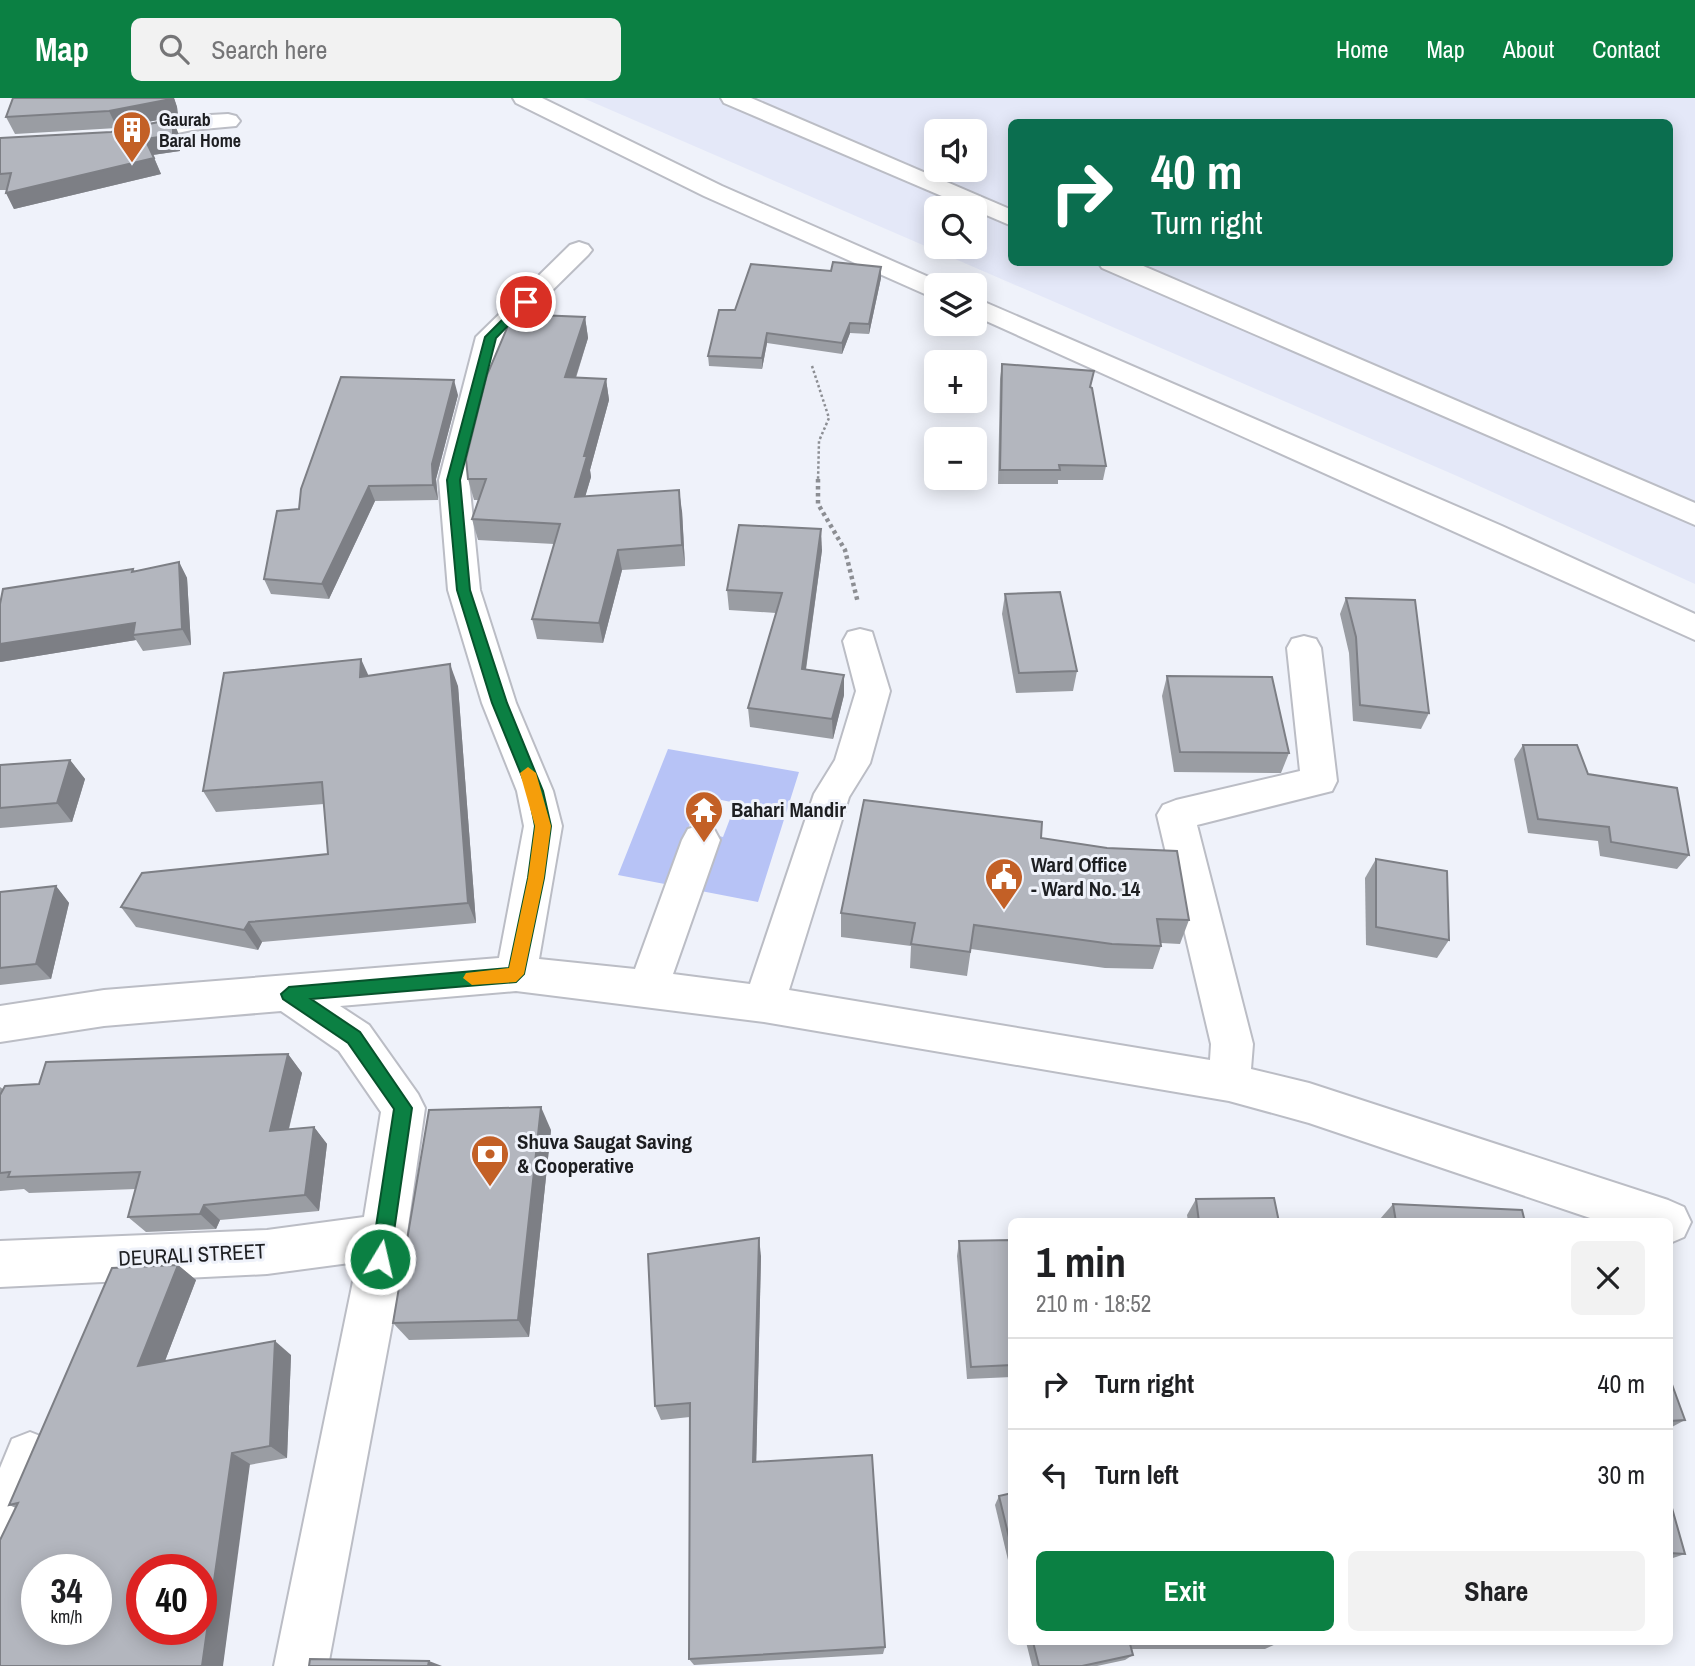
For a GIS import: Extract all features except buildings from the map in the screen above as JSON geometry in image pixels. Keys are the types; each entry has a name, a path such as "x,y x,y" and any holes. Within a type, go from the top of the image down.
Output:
{"street":[{"path":"524,98 713,191 924,284"},
{"path":"732,98 1008,217"},
{"path":"105,138 192,123 228,121"},
{"path":"516,974 536,878 543,826 535,791 499,703 464,590 454,480 491,337 579,250"},
{"path":"1120,266 1695,515"},
{"path":"987,311 1491,533 1695,628"},
{"path":"764,1004 832,794 852,763 873,691 860,641"},
{"path":"1229,1082 1232,1044 1176,815 1319,781 1304,648"},
{"path":"648,988 701,840"},
{"path":"0,1024 104,1008 516,974 648,988 764,1004 1229,1082 1309,1103 1657,1218"},
{"path":"289,994 354,1038 403,1108 384,1236 301,1666"},
{"path":"1673,1223 1695,1231"},
{"name":"DEURALI STREET","path":"0,1264 267,1252 384,1236"},
{"path":"95,1308 116,1259"},
{"path":"5,1516 47,1418"}],"path":[{"path":"812,366 830,418 819,441 818,504 845,550 857,594 860,641"}],"shaded area":[{"path":"583,98 1695,98 1695,584 1457,476 955,259 987,259 987,196 924,196 924,245"}],"water":[{"path":"668,749 799,772 758,902 618,875","holes":["702,796 736,803 723,837 688,829"]}],"slow traffic":[{"path":"472,978 516,974 536,878 543,826 528,773"}],"place":[{"name":"Gaurab Baral Home","path":"132,164"},
{"name":"Bahari Mandir","path":"704,844"},
{"name":"Ward Office - Ward No. 14","path":"1004,911"},
{"name":"Shuva Saugat Saving & Cooperative","path":"490,1188"}],"route":[{"path":"380,1259 403,1108 354,1038 289,994 516,974 536,878 543,826 535,791 499,703 464,590 454,480 491,337 526,302"}]}
